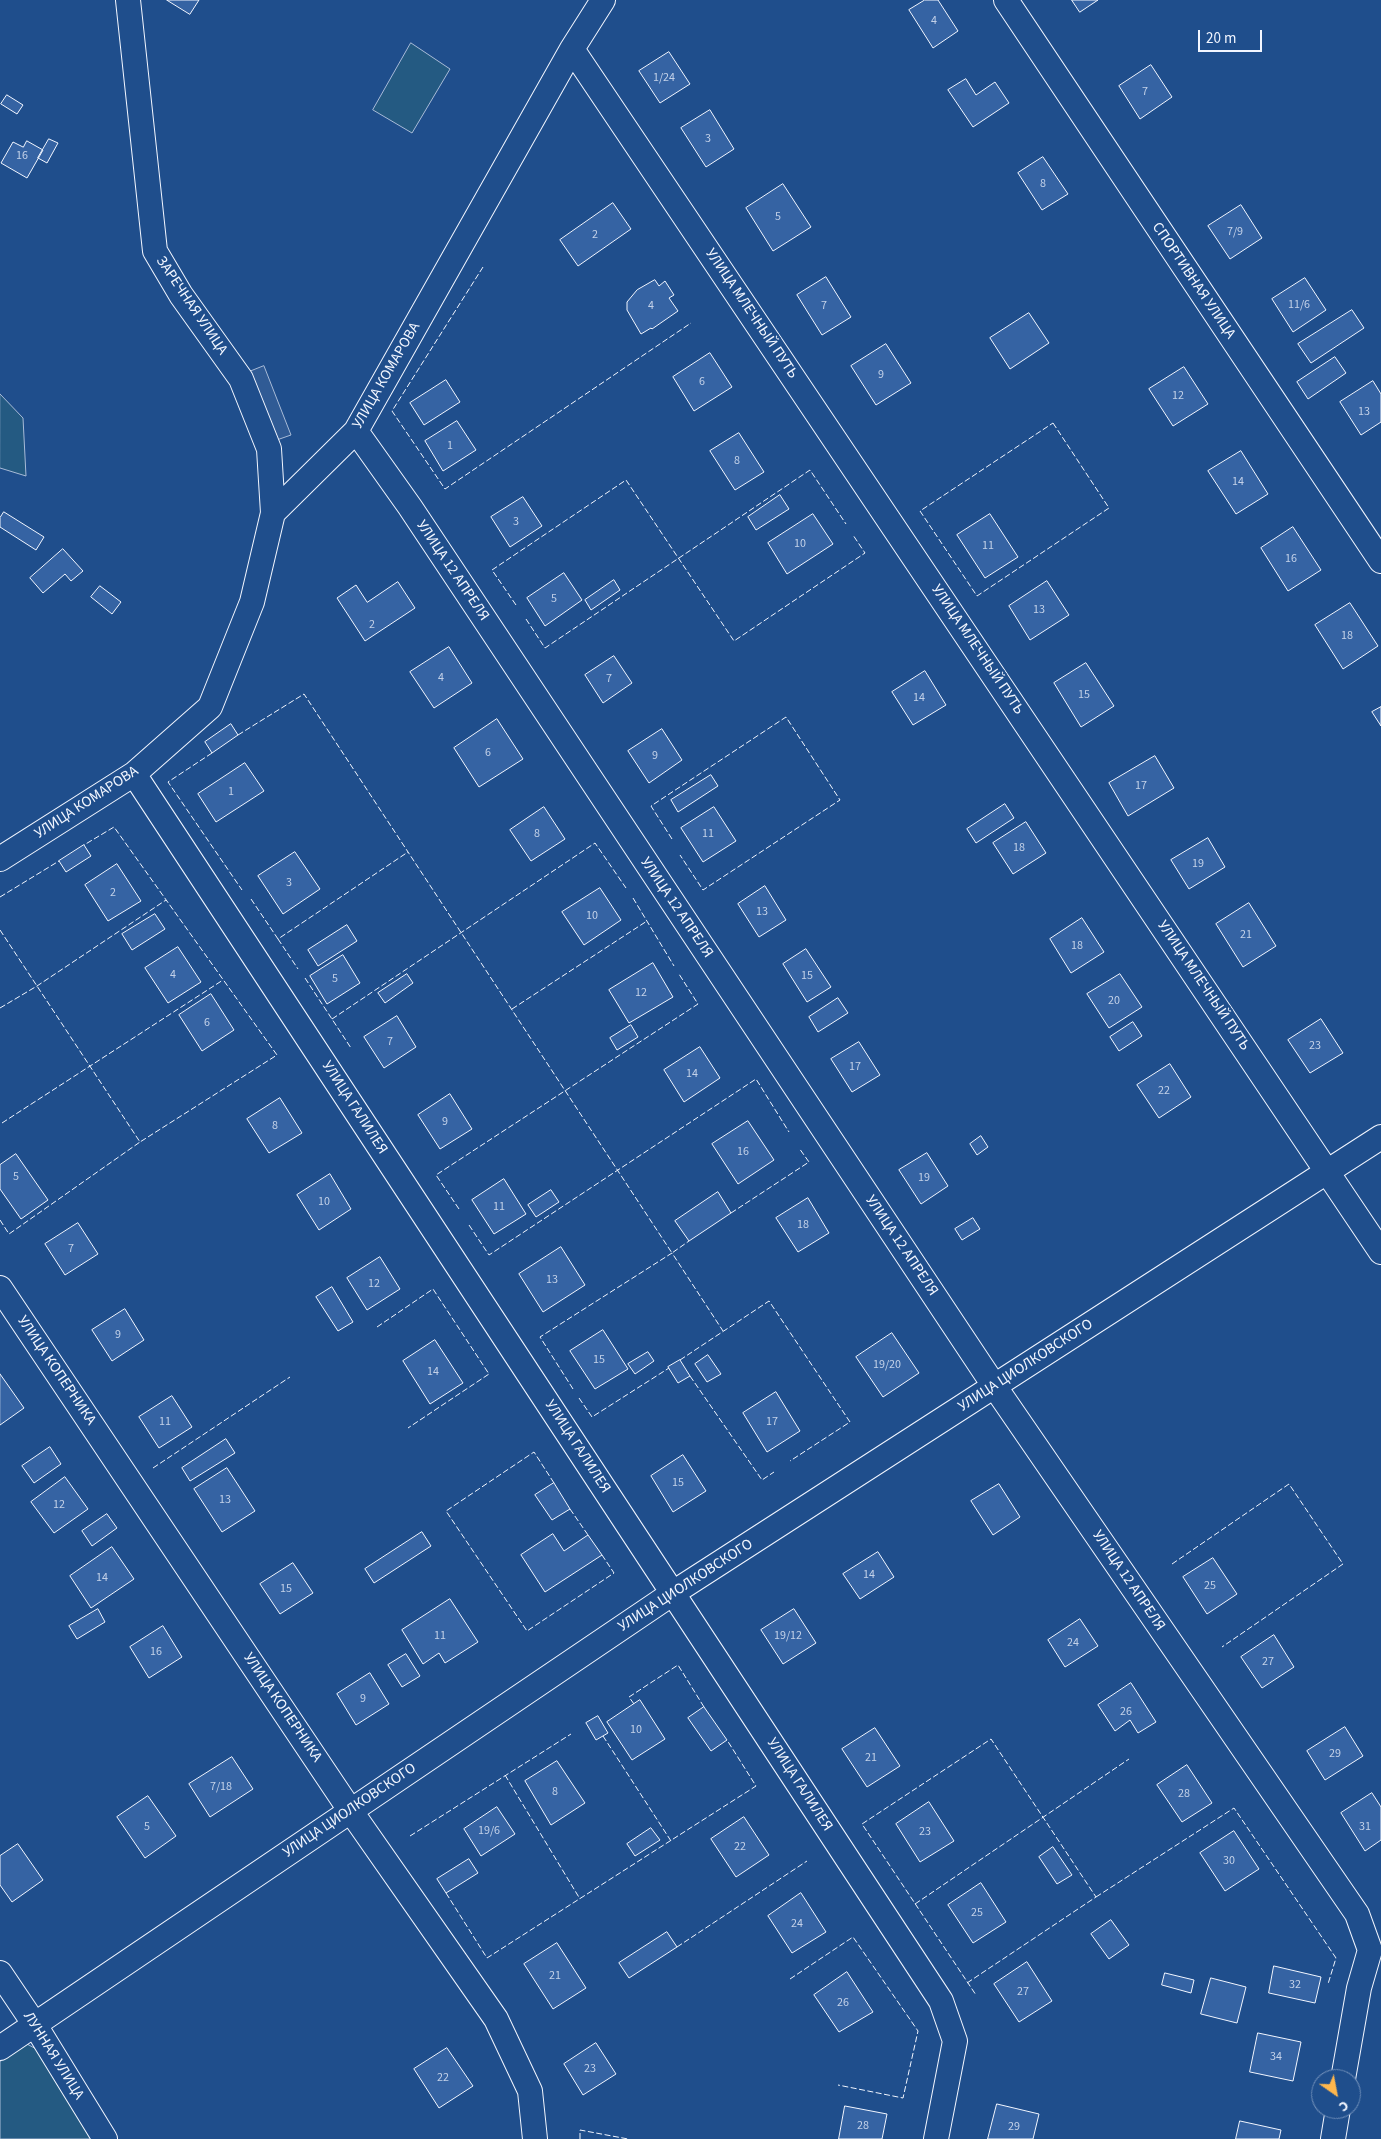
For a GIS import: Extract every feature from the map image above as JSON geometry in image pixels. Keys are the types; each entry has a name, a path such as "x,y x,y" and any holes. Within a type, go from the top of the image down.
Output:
{"street":[{"name":"ЗАРЕЧНАЯ УЛИЦА","path":"128,0 154,251 182,295 241,379 269,449 273,514"},
{"name":"УЛИЦА КОМАРОВА","path":"0,859 134,774 210,707 252,602 273,514 356,431 572,49 603,0"},
{"name":"СПОРТИВНАЯ УЛИЦА","path":"1006,0 1381,561"},
{"name":"УЛИЦА МЛЕЧНЫЙ ПУТЬ","path":"572,49 1381,1252"},
{"name":"УЛИЦА 12 АПРЕЛЯ","path":"356,431 415,516 994,1386 1357,1914 1370,1950 1359,1988 1345,2069"},
{"name":"УЛИЦА ГАЛИЛЕЯ","path":"134,774 940,2001 955,2041 936,2139"},
{"name":"УЛИЦА ЦИОЛКОВСКОГО","path":"0,2048 350,1810 673,1594 1381,1137"},
{"name":"УЛИЦА КОПЕРНИКА","path":"0,1288 350,1810 496,2019 530,2091 535,2139"},
{"name":"ЛУННАЯ УЛИЦА","path":"0,1973 35,2025 105,2139"},
{"path":"1332,2139 1336,2119"}],"shaded area":[{"path":"411,43 450,69 412,133 373,110"},
{"path":"264,366 291,435 271,442 244,374"},
{"path":"0,394 23,418 26,476 0,468"},
{"path":"27,2044 40,2051 93,2139 0,2139 0,2062"}],"building":[{"path":"167,0 199,0 190,14"},
{"path":"925,0 938,0 958,31 933,48 909,10"},
{"path":"1072,0 1098,0 1080,12"},
{"path":"669,52 690,84 660,103 639,71"},
{"path":"1151,65 1172,97 1140,119 1119,86"},
{"path":"966,79 976,95 995,82 1009,103 973,127 948,90"},
{"path":"7,95 23,105 17,114 1,104"},
{"path":"710,110 734,149 706,167 681,128"},
{"path":"49,139 58,143 47,163 38,158"},
{"path":"27,141 43,150 27,178 1,163 13,142 23,147"},
{"path":"1043,157 1068,194 1042,210 1018,173"},
{"path":"783,184 811,227 773,251 746,208"},
{"path":"613,203 631,229 578,266 560,240"},
{"path":"1241,205 1262,238 1230,259 1208,226"},
{"path":"826,277 851,317 822,335 797,295"},
{"path":"1305,278 1326,310 1293,332 1272,299"},
{"path":"655,280 659,286 665,281 674,295 669,298 678,311 652,329 641,334 627,310 627,302 637,290"},
{"path":"1352,310 1364,328 1311,363 1298,344"},
{"path":"1029,313 1049,343 1010,369 990,338"},
{"path":"886,344 911,383 876,405 851,366"},
{"path":"710,353 732,387 694,411 673,377"},
{"path":"1335,357 1346,373 1308,399 1297,382"},
{"path":"1184,367 1208,404 1173,426 1149,389"},
{"path":"446,380 460,402 424,425 410,403"},
{"path":"1373,381 1381,394 1381,422 1361,435 1340,402"},
{"path":"457,421 476,450 443,471 425,441"},
{"path":"739,433 764,472 735,490 710,451"},
{"path":"1241,451 1268,494 1236,514 1208,471"},
{"path":"780,495 789,509 756,530 748,517"},
{"path":"523,497 542,526 510,547 491,517"},
{"path":"4,512 44,537 36,550 0,527 0,518"},
{"path":"813,514 833,544 787,574 768,543"},
{"path":"990,514 1018,557 985,578 957,535"},
{"path":"1293,527 1321,570 1288,591 1261,548"},
{"path":"63,549 83,571 71,581 65,574 43,593 30,578"},
{"path":"564,573 582,600 545,626 527,598"},
{"path":"614,580 620,590 591,610 585,600"},
{"path":"1047,581 1069,615 1030,640 1009,606"},
{"path":"398,582 415,608 365,641 337,598 356,585 367,602"},
{"path":"100,586 121,602 112,614 91,597"},
{"path":"1350,603 1378,646 1343,669 1315,625"},
{"path":"449,647 472,683 434,708 410,672"},
{"path":"614,656 632,683 603,703 585,675"},
{"path":"1086,663 1114,706 1081,727 1054,683"},
{"path":"925,671 946,705 913,725 892,692"},
{"path":"1381,707 1381,726 1372,712"},
{"path":"497,719 523,759 479,787 454,748"},
{"path":"231,724 238,735 212,753 205,742"},
{"path":"662,729 682,760 649,783 628,751"},
{"path":"1155,756 1174,788 1128,816 1109,783"},
{"path":"245,763 264,791 216,822 198,794"},
{"path":"711,775 718,786 678,812 671,800"},
{"path":"1005,804 1014,818 976,843 967,829"},
{"path":"544,807 565,839 531,861 510,830"},
{"path":"714,807 736,841 703,862 681,828"},
{"path":"1026,822 1046,853 1013,874 993,843"},
{"path":"1208,838 1225,867 1189,889 1171,860"},
{"path":"84,845 91,856 66,872 59,861"},
{"path":"295,852 320,889 283,914 258,876"},
{"path":"117,864 141,901 108,921 85,885"},
{"path":"765,886 786,920 759,937 738,904"},
{"path":"600,888 621,920 584,945 562,912"},
{"path":"1249,903 1276,946 1243,967 1216,924"},
{"path":"155,914 165,929 132,950 122,934"},
{"path":"1082,918 1104,952 1071,973 1050,939"},
{"path":"347,925 357,941 318,966 308,950"},
{"path":"178,947 201,982 168,1003 145,968"},
{"path":"806,949 831,987 807,1002 783,964"},
{"path":"343,955 360,983 327,1004 310,976"},
{"path":"653,963 673,997 629,1023 609,990"},
{"path":"407,974 413,983 385,1003 378,993"},
{"path":"1120,974 1142,1007 1109,1028 1087,994"},
{"path":"211,994 234,1030 202,1051 179,1015"},
{"path":"838,998 848,1013 818,1032 809,1017"},
{"path":"397,1016 416,1047 384,1068 364,1037"},
{"path":"1321,1019 1343,1053 1310,1073 1288,1040"},
{"path":"1133,1022 1142,1036 1119,1051 1110,1037"},
{"path":"631,1025 638,1037 617,1050 610,1038"},
{"path":"859,1042 880,1075 852,1092 831,1059"},
{"path":"700,1047 720,1078 684,1102 664,1070"},
{"path":"1170,1064 1191,1097 1159,1118 1137,1085"},
{"path":"450,1094 472,1129 440,1149 418,1115"},
{"path":"280,1098 302,1133 269,1153 247,1119"},
{"path":"748,1121 774,1160 738,1184 712,1144"},
{"path":"981,1136 988,1147 977,1155 970,1144"},
{"path":"927,1153 948,1186 921,1204 899,1170"},
{"path":"16,1154 48,1200 21,1219 0,1189 0,1165"},
{"path":"330,1174 351,1209 319,1230 297,1195"},
{"path":"504,1179 526,1214 494,1234 472,1200"},
{"path":"551,1190 559,1202 536,1217 528,1205"},
{"path":"718,1192 731,1213 689,1241 675,1221"},
{"path":"808,1198 829,1233 798,1252 776,1218"},
{"path":"973,1218 980,1229 962,1240 955,1229"},
{"path":"78,1223 98,1254 65,1275 45,1244"},
{"path":"561,1247 585,1285 543,1312 519,1274"},
{"path":"380,1257 400,1289 367,1310 347,1278"},
{"path":"332,1287 353,1322 338,1331 316,1297"},
{"path":"125,1309 144,1340 112,1361 92,1330"},
{"path":"603,1330 628,1369 595,1389 570,1351"},
{"path":"892,1333 919,1373 883,1397 856,1357"},
{"path":"435,1340 463,1383 430,1404 403,1361"},
{"path":"648,1352 654,1361 635,1374 628,1364"},
{"path":"708,1355 721,1374 707,1382 695,1364"},
{"path":"680,1360 690,1376 678,1383 668,1367"},
{"path":"0,1374 24,1408 0,1425"},
{"path":"776,1392 800,1431 767,1452 743,1413"},
{"path":"172,1396 192,1427 159,1448 139,1417"},
{"path":"226,1439 235,1453 190,1481 182,1468"},
{"path":"50,1447 61,1464 34,1483 22,1466"},
{"path":"683,1455 706,1491 673,1512 651,1476"},
{"path":"227,1468 255,1511 222,1532 194,1489"},
{"path":"65,1477 88,1509 54,1533 31,1502"},
{"path":"554,1483 570,1509 552,1520 535,1495"},
{"path":"999,1484 1020,1517 993,1535 971,1501"},
{"path":"107,1514 117,1528 92,1546 82,1531"},
{"path":"422,1532 431,1546 374,1583 365,1569"},
{"path":"553,1534 564,1551 588,1535 602,1555 545,1592 521,1555"},
{"path":"112,1547 134,1579 91,1608 70,1576"},
{"path":"878,1552 894,1577 860,1599 843,1574"},
{"path":"1213,1558 1237,1594 1207,1614 1183,1577"},
{"path":"293,1563 313,1593 280,1614 260,1584"},
{"path":"450,1599 478,1642 445,1663 439,1653 423,1664 402,1630"},
{"path":"98,1609 105,1622 77,1639 69,1626"},
{"path":"794,1609 816,1643 783,1664 761,1630"},
{"path":"1080,1619 1098,1646 1065,1667 1048,1640"},
{"path":"163,1626 182,1657 149,1678 130,1647"},
{"path":"1274,1635 1294,1667 1262,1688 1241,1657"},
{"path":"406,1654 420,1676 402,1687 388,1665"},
{"path":"370,1673 389,1704 356,1725 337,1694"},
{"path":"1131,1683 1156,1722 1138,1733 1130,1720 1115,1731 1098,1705"},
{"path":"640,1700 665,1739 632,1760 607,1722"},
{"path":"704,1707 727,1740 711,1751 688,1718"},
{"path":"598,1716 608,1733 596,1740 586,1723"},
{"path":"1345,1727 1363,1756 1325,1780 1307,1751"},
{"path":"875,1728 900,1766 867,1787 842,1749"},
{"path":"232,1757 253,1789 210,1817 189,1784"},
{"path":"557,1761 585,1803 551,1825 525,1781"},
{"path":"1187,1765 1212,1803 1182,1822 1157,1785"},
{"path":"1372,1793 1381,1807 1381,1840 1365,1851 1341,1813"},
{"path":"148,1796 176,1836 145,1858 117,1817"},
{"path":"929,1802 954,1841 920,1862 896,1824"},
{"path":"497,1807 515,1834 481,1856 464,1829"},
{"path":"744,1817 769,1855 736,1877 711,1839"},
{"path":"651,1828 660,1840 635,1856 627,1844"},
{"path":"1234,1831 1259,1869 1225,1891 1200,1853"},
{"path":"18,1844 43,1880 12,1902 0,1885 0,1856"},
{"path":"1053,1847 1072,1875 1057,1884 1039,1857"},
{"path":"469,1859 478,1873 446,1893 437,1879"},
{"path":"981,1883 1006,1922 973,1943 948,1905"},
{"path":"801,1893 826,1932 792,1953 768,1916"},
{"path":"1111,1920 1129,1945 1109,1959 1091,1934"},
{"path":"667,1932 677,1947 629,1978 619,1963"},
{"path":"557,1943 586,1988 553,2009 524,1964"},
{"path":"1027,1962 1052,2001 1019,2022 994,1984"},
{"path":"1274,1966 1321,1977 1315,2003 1269,1993"},
{"path":"847,1972 873,2012 839,2032 814,1995"},
{"path":"1165,1973 1194,1980 1191,1993 1162,1985"},
{"path":"1211,1978 1246,1987 1237,2023 1201,2014"},
{"path":"1258,2033 1301,2042 1293,2081 1250,2072"},
{"path":"596,2043 616,2074 583,2095 564,2064"},
{"path":"447,2048 473,2086 439,2108 414,2069"},
{"path":"997,2104 1039,2114 1033,2139 988,2139"},
{"path":"845,2106 887,2114 882,2139 839,2139"},
{"path":"1240,2121 1281,2130 1279,2139 1236,2139"}],"fence":[{"path":"483,267 392,411 445,489 691,323"},
{"path":"1053,423 1109,508 977,596 920,511 1053,423"},
{"path":"526,619 545,648 810,470 846,524"},
{"path":"516,605 492,570 626,480 734,641 865,553 853,535"},
{"path":"238,735 304,694 672,1253 689,1241"},
{"path":"672,839 651,806 786,717 840,800 703,890 680,855"},
{"path":"212,753 168,782 242,890"},
{"path":"0,930 140,1142 277,1055 114,827 84,845"},
{"path":"332,1019 595,843 626,888"},
{"path":"251,899 278,939 408,852"},
{"path":"0,897 59,861"},
{"path":"633,898 674,966"},
{"path":"0,1008 37,986 166,900"},
{"path":"512,1009 647,921"},
{"path":"278,939 298,969"},
{"path":"459,1209 436,1175 698,1004 679,974"},
{"path":"305,978 351,1048"},
{"path":"2,1123 223,980"},
{"path":"469,1225 489,1255 756,1079 789,1132"},
{"path":"0,1220 9,1234 140,1142"},
{"path":"731,1213 809,1162 799,1148"},
{"path":"573,1389 540,1337 672,1253 723,1331"},
{"path":"377,1327 433,1289 489,1374 408,1428"},
{"path":"680,1360 769,1301 850,1422 790,1461"},
{"path":"579,1398 592,1417 669,1368"},
{"path":"690,1376 762,1480 774,1472"},
{"path":"153,1468 290,1377"},
{"path":"554,1483 534,1452 446,1511 527,1631 614,1573 602,1555"},
{"path":"1172,1564 1289,1484 1343,1564 1222,1647"},
{"path":"570,1509 588,1535"},
{"path":"634,1704 629,1697 678,1665 704,1707"},
{"path":"410,1836 571,1734"},
{"path":"603,1736 671,1841"},
{"path":"967,1983 1096,1897 991,1739 862,1824 976,1995"},
{"path":"446,1893 487,1958 756,1786 727,1740"},
{"path":"915,1904 1129,1759"},
{"path":"505,1775 580,1899"},
{"path":"1096,1897 1234,1808 1336,1958 1328,1984"},
{"path":"677,1947 807,1861"},
{"path":"790,1979 853,1937 918,2031 903,2098 838,2085"},
{"path":"580,2139 580,2130 628,2139"}]}
